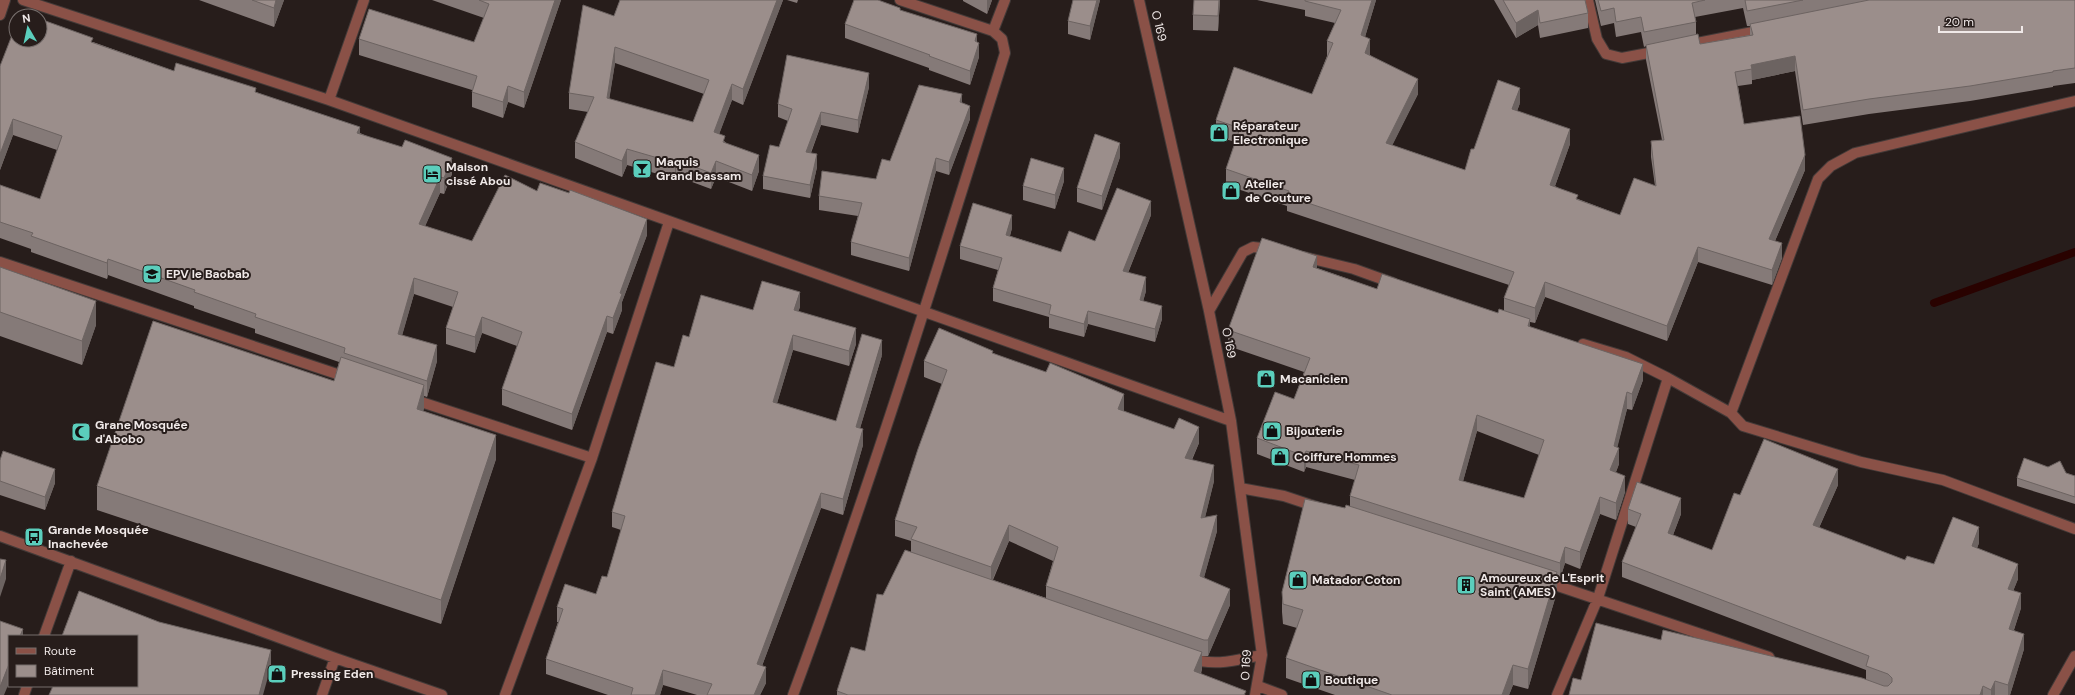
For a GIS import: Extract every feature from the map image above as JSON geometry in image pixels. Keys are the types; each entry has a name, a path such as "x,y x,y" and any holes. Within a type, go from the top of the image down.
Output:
{"street":[{"path":"0,15 5,0"},
{"path":"23,0 329,100 1231,421"},
{"path":"329,100 364,0"},
{"path":"793,695 841,566 924,313 1005,53 1002,39 993,31 900,0"},
{"path":"993,31 1005,0"},
{"name":"O 169","path":"1139,0 1209,311 1231,421 1262,655 1256,690"},
{"path":"1588,0 1597,39 1606,54 1622,58 1771,28"},
{"path":"1730,413 1818,179 1831,166 1855,154 2075,101"},
{"path":"505,695 592,458 669,222"},
{"path":"1209,311 1243,252 1253,247 1280,251"},
{"path":"1295,255 1354,269 1406,287"},
{"path":"0,262 357,380"},
{"path":"1575,342 1626,357 1668,378 1730,413 1743,426 1860,462 1943,480 2075,529"},
{"path":"1557,695 1598,598 1668,378"},
{"path":"402,395 592,458"},
{"path":"1240,488 1284,496 1328,511"},
{"path":"0,536 334,658 442,695"},
{"path":"44,635 71,561"},
{"path":"1530,577 1598,598 1775,659"},
{"path":"1181,656 1204,663 1216,663 1262,655"},
{"path":"2053,695 2075,656"},
{"path":"322,695 334,658"},
{"path":"1256,690 1282,695"}],"building":[{"path":"252,0 276,0 274,8"},
{"path":"479,0 555,0 524,92 508,86 503,102 472,92 477,76 359,39 369,9 474,42 489,4"},
{"path":"620,0 777,0 743,89 732,84 714,132 725,136 723,142 759,155 752,175 716,161 711,173 676,160 675,163 627,149 622,161 575,142 594,97 569,93 583,5 614,16","holes":["615,47 709,80 693,122 607,98"]},
{"path":"854,0 878,0 900,8 900,10 977,34 975,41 979,43 970,71 845,24"},
{"path":"1073,0 1097,0 1090,26 1068,21"},
{"path":"1194,0 1219,0 1218,16 1193,15"},
{"path":"1305,0 1372,0 1361,35 1370,39 1365,53 1418,79 1386,143 1465,170 1471,149 1474,149 1498,80 1520,88 1512,109 1570,129 1550,185 1578,195 1576,199 1620,215 1634,178 1656,186 1651,141 1664,140 1646,45 1698,34 1700,44 1753,35 1750,24 1869,0 2075,0 2075,68 1970,86 1869,99 1803,110 1795,56 1751,65 1752,69 1735,72 1744,124 1800,116 1805,155 1769,239 1782,243 1772,270 1698,247 1667,326 1545,282 1535,308 1504,298 1514,272 1287,196 1289,191 1226,169 1240,128 1216,120 1234,67 1312,94 1333,43 1327,41 1341,10"},
{"path":"1503,0 1585,0 1588,13 1540,23 1538,10 1516,23"},
{"path":"1598,0 1705,0 1692,3 1696,22 1644,32 1641,17 1616,22 1614,8 1601,11"},
{"path":"1745,0 1803,0 1747,11"},
{"path":"48,22 93,38 91,42 174,71 176,63 256,88 255,92 360,127 357,133 402,147 405,140 452,158 444,178 440,177 419,224 472,241 505,175 537,191 540,183 569,193 570,190 647,219 620,293 622,294 613,318 607,316 572,414 502,389 522,332 482,317 475,337 446,328 458,292 414,278 398,334 437,345 427,381 344,353 345,348 255,317 256,314 194,292 195,290 108,259 107,263 31,236 33,233 0,222 0,185 40,199 62,136 13,119 0,154 0,66 8,46 8,48 48,48"},
{"path":"787,55 869,73 858,120 821,112 806,152 817,154 810,185 763,176 770,145 779,147 792,109 778,104"},
{"path":"919,85 962,94 960,102 970,106 949,162 936,158 909,258 851,242 862,203 819,196 822,171 876,179 882,159 890,161"},
{"path":"1095,134 1120,143 1102,196 1077,188"},
{"path":"1031,158 1064,168 1055,195 1023,186"},
{"path":"1117,188 1151,201 1123,271 1146,277 1140,300 1162,306 1155,329 1088,311 1084,324 1049,314 1051,305 993,288 1002,258 960,246 973,203 1012,215 1006,235 1061,252 1069,231 1095,241"},
{"path":"1262,238 1317,256 1313,267 1377,289 1382,274 1498,313 1499,309 1530,319 1528,326 1643,364 1632,394 1627,392 1614,446 1619,448 1610,470 1625,476 1616,503 1600,497 1580,552 1565,547 1560,563 1350,496 1359,465 1306,451 1304,456 1257,438 1275,392 1294,399 1310,358 1228,330","holes":["1477,415 1544,440 1524,498 1459,480"]},
{"path":"0,267 96,301 82,341 0,312"},
{"path":"762,281 800,292 794,310 856,328 849,351 793,335 773,402 836,421 862,334 882,340 856,427 863,429 843,499 821,493 757,664 766,667 754,695 707,695 712,684 663,670 655,695 631,695 633,688 546,659 563,609 557,607 565,584 596,594 602,576 607,577 625,516 612,512 656,362 674,367 683,335 689,337 701,295 753,310"},
{"path":"153,321 334,381 341,357 424,385 417,409 496,435 441,600 97,486"},
{"path":"939,328 993,351 992,353 1046,372 1050,363 1124,394 1118,409 1174,429 1179,418 1199,427 1185,458 1214,465 1201,518 1217,515 1200,576 1230,589 1208,640 1204,640 1046,586 1058,547 1009,525 991,567 911,539 917,527 895,520 918,449 947,370 924,361"},
{"path":"1764,439 1838,469 1813,525 1905,560 1907,556 1934,564 1953,517 1979,527 1972,546 2018,564 2008,589 2021,593 2009,629 2024,634 2008,685 1995,681 1991,690 1983,686 1980,695 1569,695 1573,678 1581,680 1596,623 1661,640 1663,630 1862,678 1884,686 1888,686 1892,682 1892,678 1888,674 1866,666 1869,656 1622,562 1641,514 1628,509 1637,482 1681,498 1668,533 1712,550 1734,493 1740,495"},
{"path":"3,451 55,469 45,497 0,481 0,460"},
{"path":"2024,458 2048,467 2060,461 2066,473 2075,476 2075,497 2017,478"},
{"path":"1305,499 1345,508 1346,505 1557,572 1528,669 1513,665 1502,695 1392,695 1286,658 1303,610 1283,604 1282,592"},
{"path":"905,550 1202,652 1194,671 1246,691 1244,695 848,695 837,691 851,647 865,651 877,594 883,595"},
{"path":"0,559 6,560 0,579"},
{"path":"79,591 159,622 271,650 259,695 49,695 53,687 138,687 138,635 62,635"},
{"path":"0,621 23,629 20,635 8,635 8,667 0,687"}],"waterway":[{"path":"1934,303 2075,252"}],"place":[{"name":"Réparateur Electronique","path":"1219,133"},
{"name":"Maquis Grand bassam","path":"642,169"},
{"name":"Maison cissé Abou","path":"432,174"},
{"name":"Atelier de Couture","path":"1231,191"},
{"name":"EPV le Baobab","path":"152,274"},
{"name":"Macanicien","path":"1266,379"},
{"name":"Bijouterie","path":"1272,431"},
{"name":"Grane Mosquée d'Abobo","path":"81,432"},
{"name":"Coiffure Hommes","path":"1280,457"},
{"name":"Grande Mosquée Inachevée","path":"34,537"},
{"name":"Matador Coton","path":"1298,580"},
{"name":"Amoureux de L'Esprit Saint (AMES)","path":"1466,585"},
{"name":"Pressing Eden","path":"277,674"},
{"name":"Boutique","path":"1311,680"}]}
